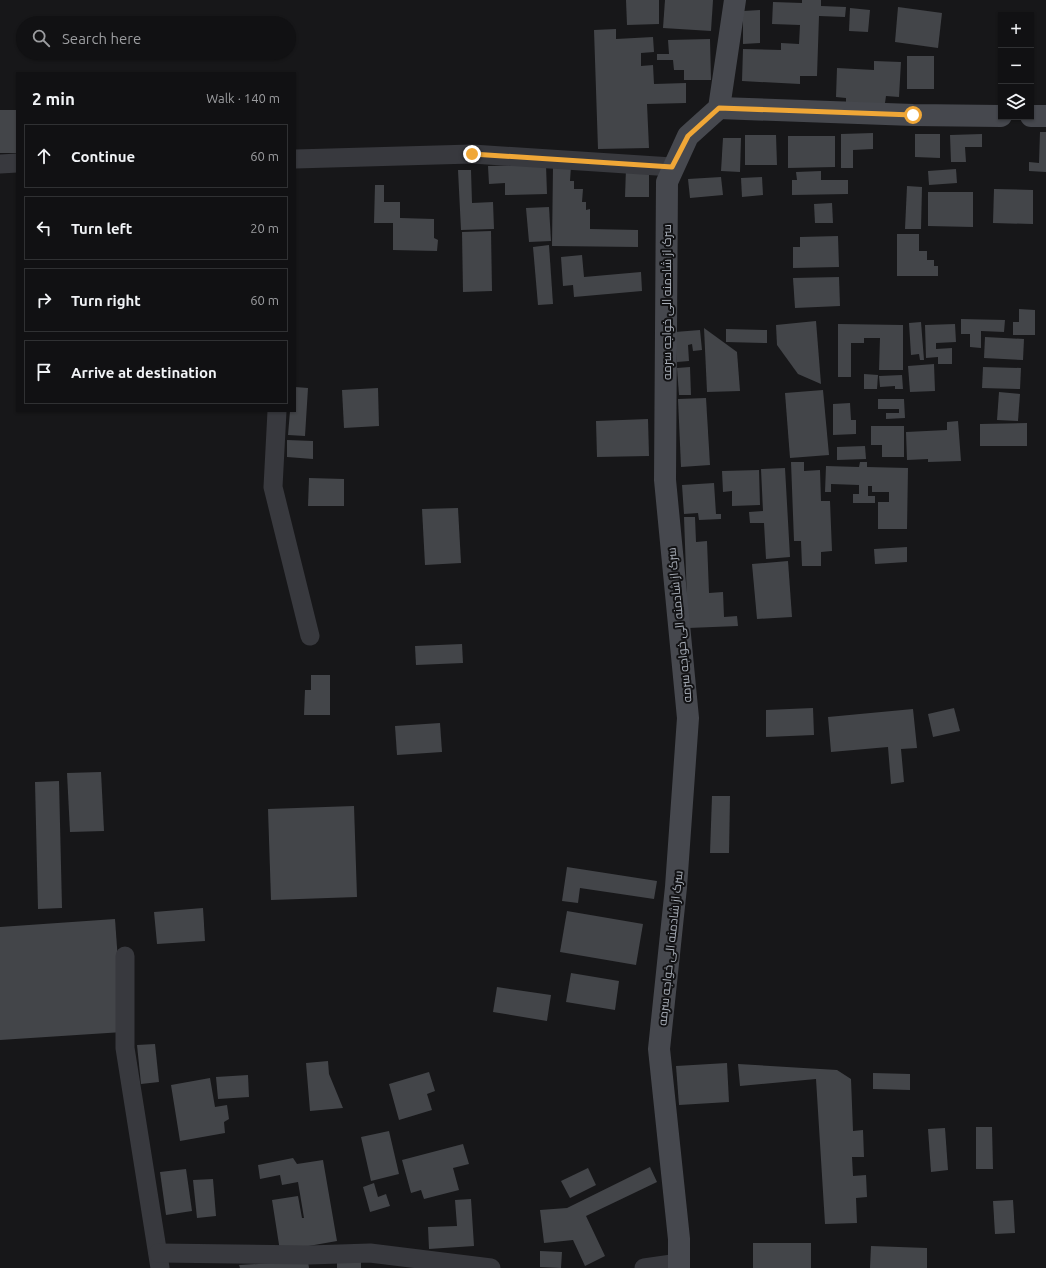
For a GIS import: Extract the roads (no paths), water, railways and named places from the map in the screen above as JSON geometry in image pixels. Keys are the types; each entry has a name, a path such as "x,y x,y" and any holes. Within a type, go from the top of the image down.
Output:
{"street":[{"path":"735,0 719,108 913,115 998,116"},
{"name":"سرک از شادمنه الی خواجه سرمه","path":"679,1265 679,1239 659,1049 676,887 688,718 665,480 667,182 672,167 688,136 719,108"},
{"path":"1034,116 1046,116"},
{"path":"296,159 472,154 672,167"},
{"path":"0,164 16,163"},
{"path":"277,412 273,487 310,636"},
{"path":"125,956 126,1048 159,1260 370,1253 491,1268"},
{"path":"644,1268 679,1265"}]}
